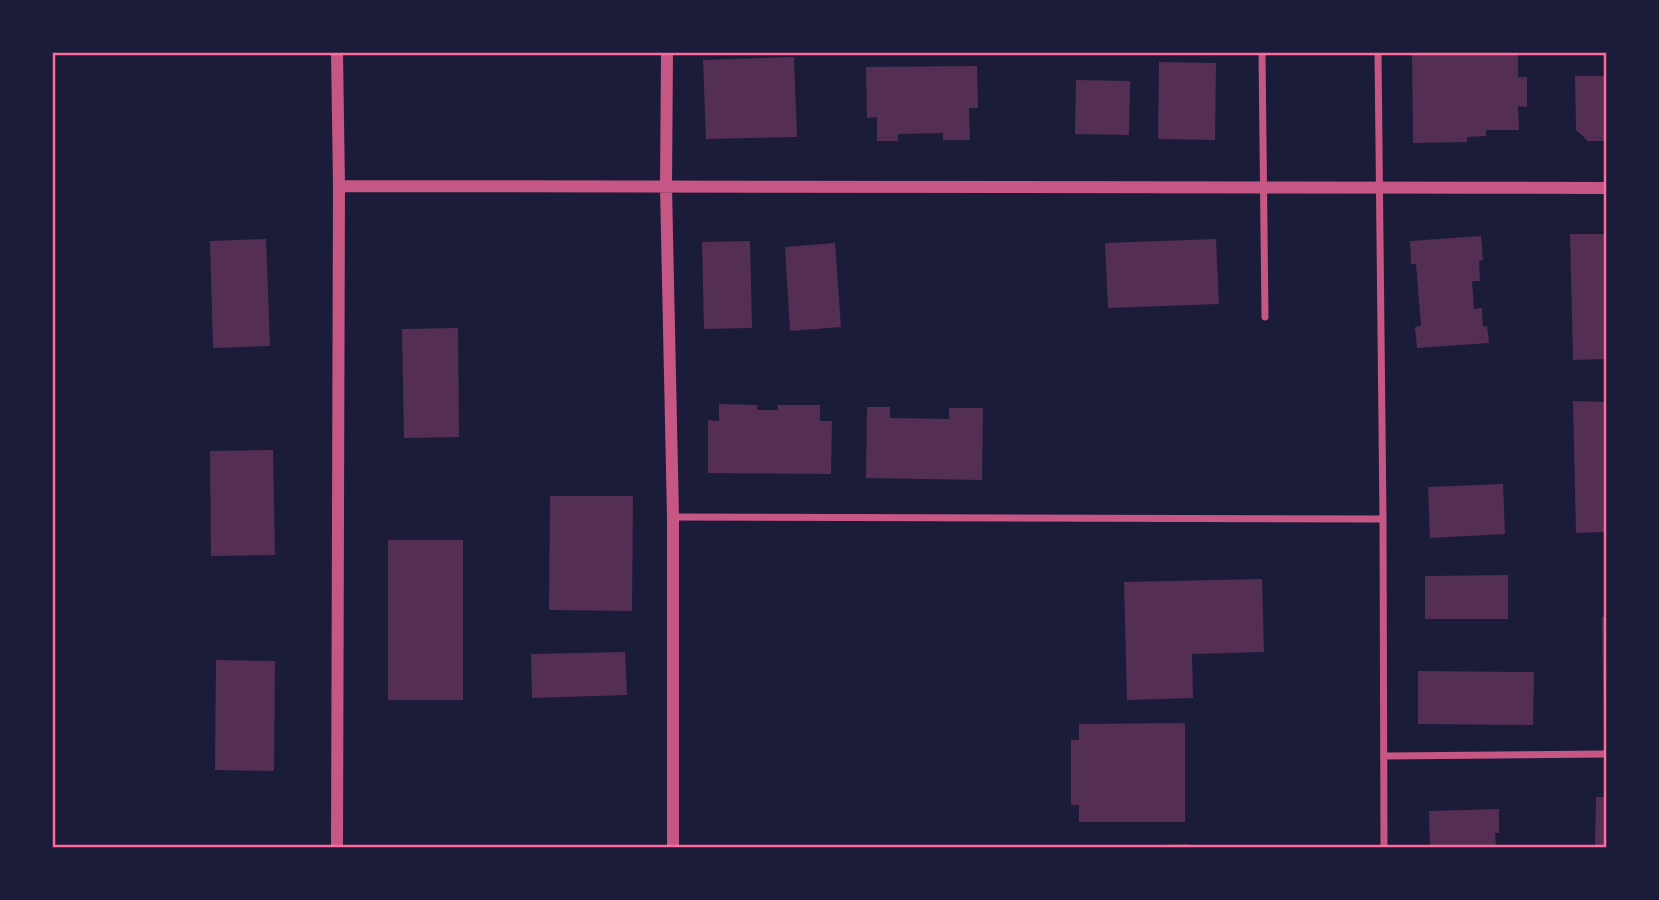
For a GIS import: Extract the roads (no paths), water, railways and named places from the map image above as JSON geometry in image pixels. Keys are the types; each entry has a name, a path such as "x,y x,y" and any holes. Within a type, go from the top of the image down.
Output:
{"street":[{"path":"337,52 337,848"},
{"path":"667,52 666,187 673,517 673,848"},
{"path":"1262,52 1265,317"},
{"path":"1378,52 1384,848"},
{"path":"339,186 1606,188"},
{"path":"673,517 1383,519"},
{"path":"1384,756 1606,754"}]}
